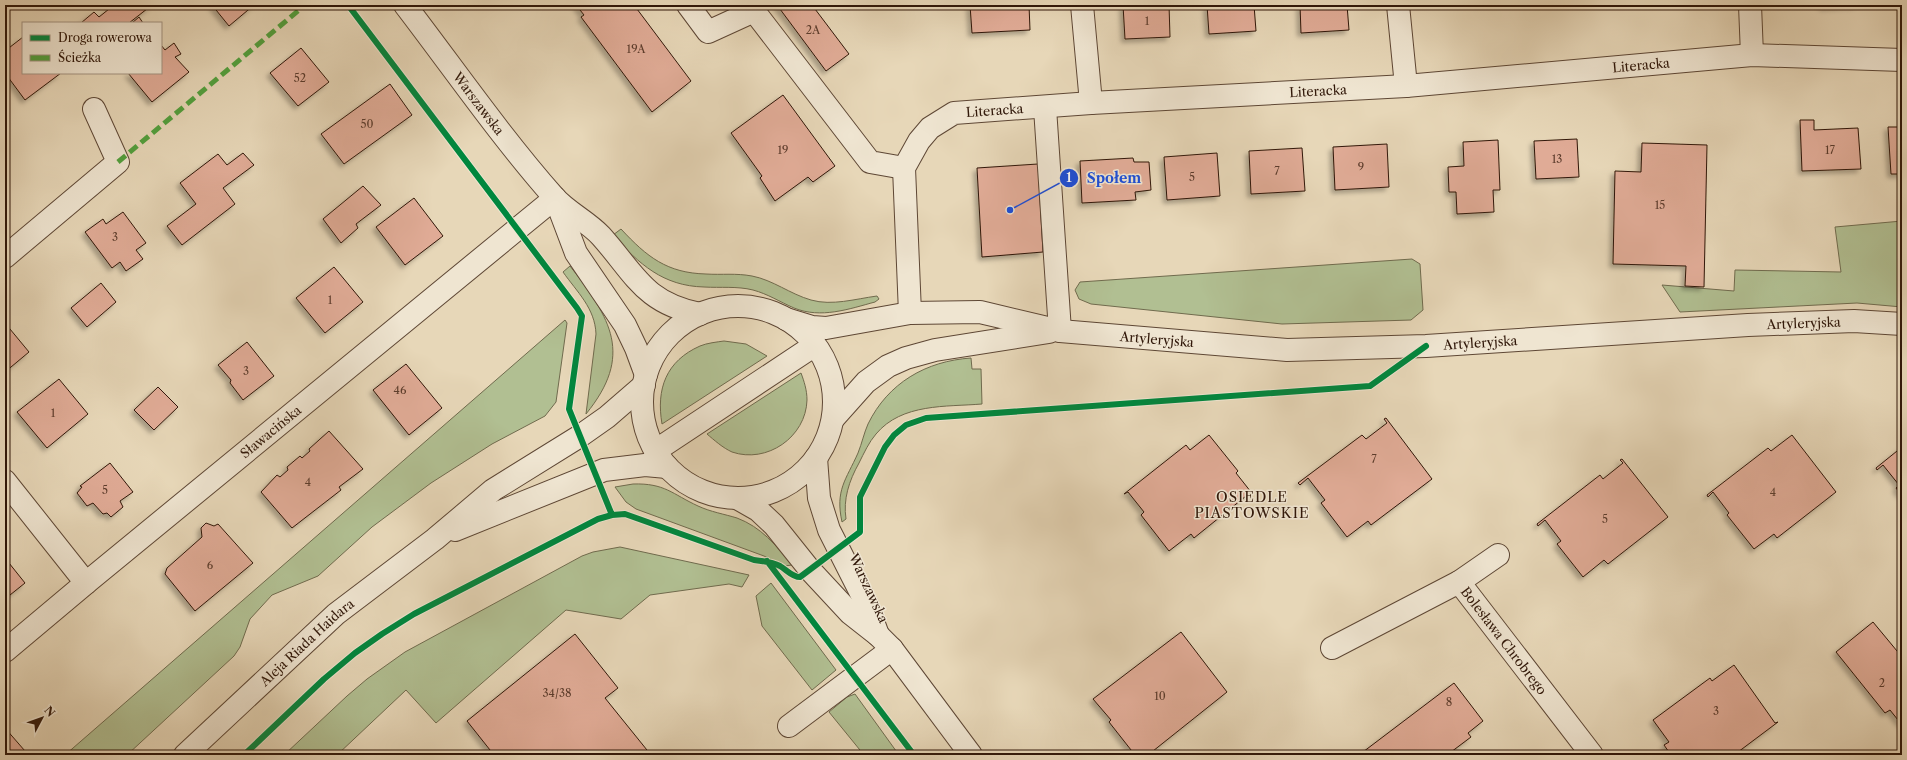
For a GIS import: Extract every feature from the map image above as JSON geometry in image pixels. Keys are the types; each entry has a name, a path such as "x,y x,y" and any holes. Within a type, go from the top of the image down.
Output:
{"street":[{"name":"Warszawska","path":"405,5 495,124 555,198 600,235 638,283 649,293 682,311 700,314"},
{"path":"688,5 708,32 754,11 870,162 904,168 910,313"},
{"path":"1082,5 1091,103"},
{"path":"1398,5 1406,86"},
{"path":"1750,5 1752,55"},
{"name":"Literacka","path":"904,168 919,141 930,128 954,113 1045,108 1091,103 1406,86 1752,55 1902,60"},
{"path":"1045,108 1060,331"},
{"path":"5,257 118,162 94,109"},
{"name":"Warszawska","path":"555,198 576,254 625,324 636,348 645,380"},
{"name":"Sławacińska","path":"5,651 555,198"},
{"path":"744,306 765,310 786,319 797,326 815,345 830,373 834,404 832,419 829,433 816,458 801,475 782,488 760,496 737,498 717,496 699,490 681,480 661,459 645,426 643,412 645,380 652,360 672,333 685,322 714,309 744,306"},
{"name":"Artyleryjska","path":"786,319 812,327 826,328 910,313 980,312 1060,331 1287,350 1426,346 1748,324 1854,321 1902,324"},
{"name":"Artyleryjska","path":"832,419 866,382 888,366 906,358 935,350 1060,331"},
{"path":"661,459 815,345"},
{"name":"Aleja Riada Haidara","path":"185,755 336,614 435,539 493,490 580,436 607,417 645,380"},
{"name":"Warszawska","path":"816,458 819,498 829,530 885,642 961,751"},
{"name":"Aleja Riada Haidara","path":"435,539 604,470 645,465 661,459"},
{"path":"5,481 86,583"},
{"name":"Warszawska","path":"737,498 758,510 774,525 810,570 850,612 885,642"},
{"path":"1459,582 1498,555"},
{"name":"Bolesława Chrobrego","path":"1332,648 1459,582 1592,755"},
{"path":"789,726 885,642"}],"green space":[{"path":"1902,221 1902,307 1857,303 1680,312 1662,285 1734,291 1735,270 1841,272 1835,227"},
{"path":"621,229 640,248 659,262 680,270 692,273 752,276 819,302 835,302 877,296 879,299 875,302 845,310 814,313 794,308 753,290 689,286 676,283 653,272 632,255 613,235"},
{"path":"1412,259 1420,264 1423,310 1411,320 1282,324 1091,304 1079,299 1075,290 1080,282"},
{"path":"570,266 597,303 606,321 611,338 613,355 610,373 601,393 586,414 596,334 595,325 589,308 563,272"},
{"path":"565,320 567,323 556,402 545,416 492,444 431,483 372,527 318,576 272,595 250,619 240,647 234,656 127,755 65,755"},
{"path":"724,341 746,344 767,356 662,424 662,388 671,368 688,352 709,343"},
{"path":"971,358 972,369 981,369 982,404 925,408 898,417 887,424 871,440 852,477 845,504 846,519 842,522 840,502 843,486 858,453 868,424 886,397 910,377 924,369 954,360"},
{"path":"801,373 807,396 805,413 800,425 792,436 782,444 771,451 745,455 732,452 707,434"},
{"path":"633,484 661,487 703,508 746,522 768,537 792,565 784,566 764,556 636,509 626,502 615,487"},
{"path":"620,547 749,575 742,587 729,584 650,595 621,619 566,610 436,723 406,690 337,755 284,755 347,696 367,679 405,652 582,556 593,552"},
{"path":"771,583 836,670 812,690 762,626 756,596"},
{"path":"855,694 899,755 864,755 829,712 847,697"}],"building":[{"path":"114,5 152,5 130,22 82,22 94,12 99,17"},
{"path":"212,5 254,5 229,26"},
{"path":"576,5 634,5 691,81 652,112 581,17 584,15"},
{"path":"777,5 812,5 849,54 826,71"},
{"path":"970,5 1029,5 1030,30 972,33"},
{"path":"1123,5 1169,5 1170,37 1125,39"},
{"path":"1207,5 1254,5 1256,31 1209,34"},
{"path":"1300,5 1347,5 1349,30 1301,33"},
{"path":"1823,5 1857,5 1823,7"},
{"path":"139,17 142,22 133,22"},
{"path":"22,38 22,74 60,74 25,100 5,73 5,51"},
{"path":"174,43 181,54 175,57 189,72 152,102 129,74 162,74 162,46 165,50"},
{"path":"301,48 329,82 298,106 270,73"},
{"path":"390,84 412,115 344,164 321,134"},
{"path":"783,95 835,166 813,182 808,177 775,201 760,178 762,176 731,133"},
{"path":"1800,120 1814,120 1814,130 1858,128 1861,169 1802,171"},
{"path":"1888,127 1902,127 1902,174 1891,174"},
{"path":"1577,139 1579,177 1536,179 1534,141"},
{"path":"1498,140 1500,190 1493,190 1494,212 1457,214 1456,192 1449,192 1448,167 1464,166 1463,142"},
{"path":"1642,143 1707,145 1704,287 1685,286 1686,266 1613,264 1615,171 1641,172"},
{"path":"1387,144 1389,187 1335,190 1333,147"},
{"path":"1302,148 1305,191 1251,194 1249,151"},
{"path":"243,153 254,165 223,188 235,204 182,245 167,226 196,204 180,183 218,154 227,165"},
{"path":"1217,153 1220,196 1167,200 1164,157"},
{"path":"1133,158 1134,162 1149,162 1151,190 1135,192 1136,200 1082,203 1080,161"},
{"path":"1038,164 1043,252 982,257 977,168"},
{"path":"363,186 381,205 356,224 358,228 341,243 323,219"},
{"path":"414,198 443,236 405,265 376,227"},
{"path":"123,212 146,243 136,250 143,259 126,271 120,262 112,268 85,232 103,219 106,224"},
{"path":"334,267 363,302 325,333 296,298"},
{"path":"101,283 116,302 87,327 71,308"},
{"path":"5,323 29,352 5,372"},
{"path":"247,342 274,376 243,400 230,383 231,380 218,365"},
{"path":"406,364 442,408 409,435 373,390"},
{"path":"59,379 88,414 47,448 17,412"},
{"path":"158,387 178,407 154,430 134,410"},
{"path":"1386,418 1432,479 1371,525 1368,521 1347,537 1321,503 1325,500 1308,478 1300,485 1298,483 1362,435 1366,439 1387,423 1384,419"},
{"path":"329,431 363,469 339,487 341,490 292,528 261,492 277,475 280,477 288,470 287,467 300,456 302,458 310,451 309,449"},
{"path":"1209,435 1238,471 1236,473 1251,492 1194,538 1191,534 1169,551 1141,515 1144,512 1128,492 1124,494 1186,445 1190,450"},
{"path":"1792,435 1836,492 1777,538 1774,534 1754,549 1727,515 1729,513 1713,492 1708,497 1707,495 1768,448 1771,451"},
{"path":"1902,447 1902,496 1896,488 1899,485 1883,465 1877,470 1876,468"},
{"path":"1622,459 1668,517 1608,564 1604,560 1583,577 1557,544 1561,541 1545,520 1538,526 1537,524 1600,475 1603,479 1623,463 1620,460"},
{"path":"110,463 133,492 120,501 123,507 111,517 107,513 103,514 93,503 87,506 77,493 82,487 80,486"},
{"path":"206,523 214,526 218,524 253,563 195,611 165,574 167,568 202,537 201,528"},
{"path":"5,558 25,583 5,599"},
{"path":"1873,622 1902,657 1902,725 1890,710 1885,713 1836,652"},
{"path":"1181,632 1227,692 1148,755 1135,755 1109,722 1111,720 1093,699"},
{"path":"575,634 618,688 605,698 651,755 494,755 467,721"},
{"path":"1734,665 1775,723 1778,722 1734,755 1671,755 1664,745 1669,742 1653,720 1710,678 1712,681"},
{"path":"1454,683 1483,721 1468,733 1471,737 1447,755 1359,755"},
{"path":"5,728 25,751 21,755 5,755"}],"marked path":[{"path":"118,162 305,5"}],"cycle path":[{"path":"348,5 582,316 569,409 612,515"},
{"path":"244,755 324,679 355,653 382,634 414,614 598,519 612,515 625,514 754,560 777,565 792,575 800,577 860,532 860,497 885,447 894,435 906,425 926,418 1370,386 1426,346"},
{"path":"767,561 914,755"}],"place":[{"name":"Społem","path":"1010,210"}],"district":[{"name":"OSIEDLE PIASTOWSKIE","path":"1252,506"}]}
